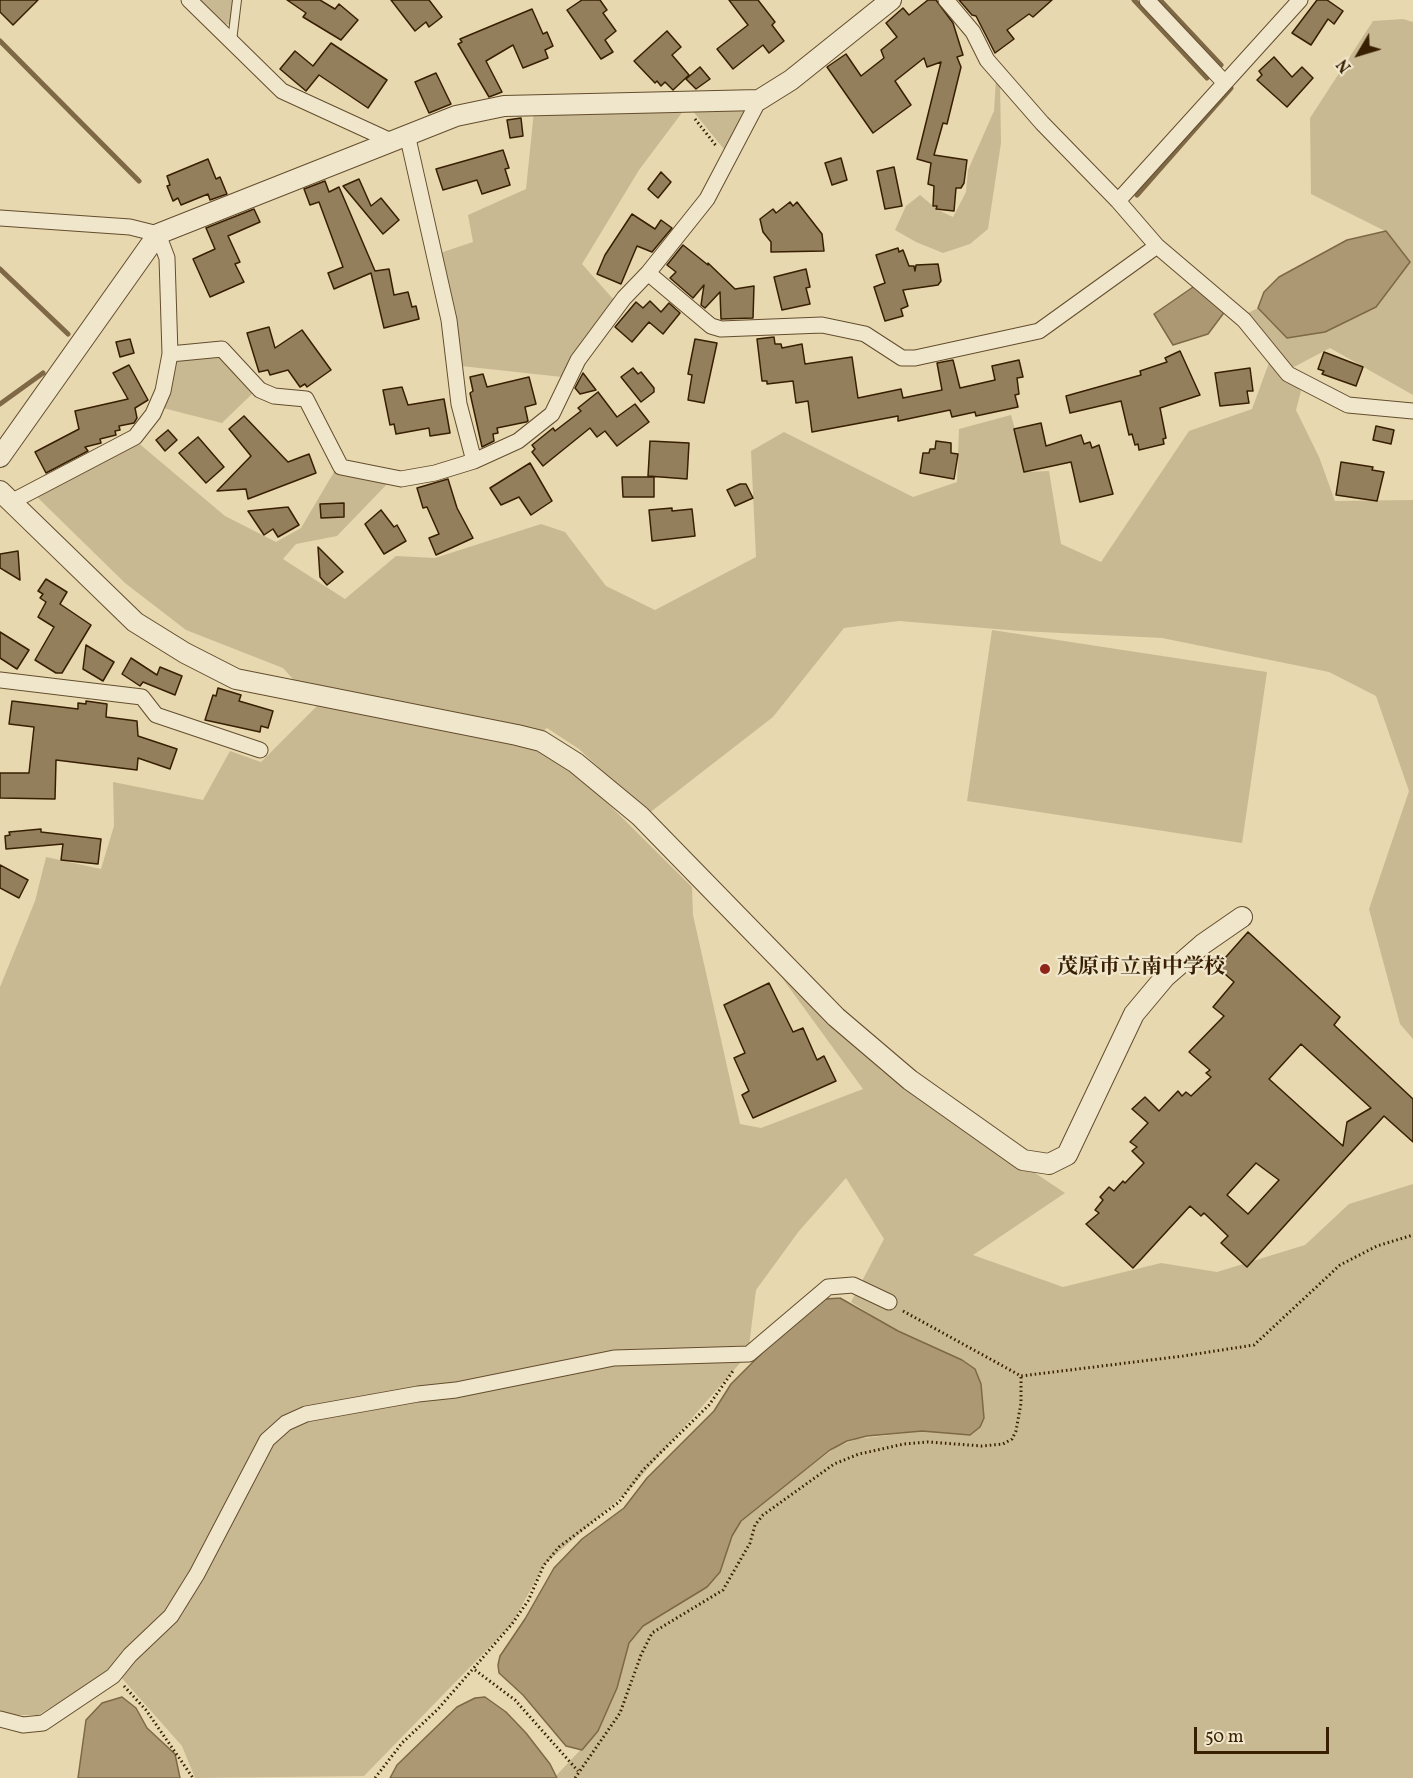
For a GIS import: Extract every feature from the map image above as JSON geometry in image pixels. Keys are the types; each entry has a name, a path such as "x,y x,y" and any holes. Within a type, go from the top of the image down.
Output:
{"street":[{"path":"189,0 282,91 399,137"},
{"path":"0,457 158,234 456,116 504,106 759,100 792,80 891,0"},
{"path":"946,0 973,32 987,60 1042,123 1118,201 1157,246 1244,320 1288,374 1348,405 1413,411"},
{"path":"1147,0 1224,82"},
{"path":"1118,201 1299,0"},
{"path":"170,354 222,349 260,390 274,396 306,399 341,466 401,478 435,473 474,461 518,441 552,414 578,360 624,298 648,273 707,199 759,100"},
{"path":"399,137 449,320 459,404 474,461"},
{"path":"0,218 130,226 158,234"},
{"path":"158,234 167,258 170,354 163,391 156,406 135,437 5,497 135,622 185,653 236,679 541,741 576,763 640,816 836,1017 910,1080 1023,1160 1049,1164 1068,1155 1134,1014 1165,978 1203,944 1242,917"},
{"path":"648,273 711,326 721,329 822,325 865,334 902,358 915,358 1039,331 1157,246"},
{"path":"0,680 142,697 156,715 260,750"},
{"path":"0,1719 23,1725 43,1722 113,1676 130,1654 171,1616 197,1574 267,1440 286,1423 306,1414 341,1406 456,1390 614,1358 748,1354 828,1287 853,1285 889,1302"}],"lane":[{"path":"232,43 237,0"}],"path":[{"path":"681,102 728,160"},
{"path":"889,1302 1021,1376 1254,1345 1340,1265 1377,1246 1413,1235"},
{"path":"375,1778 402,1743 474,1670 528,1601 544,1565 559,1547 619,1502 643,1470 709,1405 727,1378 748,1354"},
{"path":"574,1778 620,1713 641,1655 652,1633 723,1590 750,1543 755,1525 763,1515 834,1464 859,1454 903,1443 928,1442 982,1446 1003,1444 1012,1438 1016,1431 1021,1403 1021,1376"},
{"path":"474,1670 515,1700 578,1771"},
{"path":"113,1676 146,1710 193,1778"}],"shaded area":[{"path":"197,0 233,0 231,23 223,26"},
{"path":"1403,19 1413,22 1413,395 1330,348 1292,368 1244,315 1258,308 1287,338 1410,262 1385,231 1311,194 1310,118 1373,21"},
{"path":"996,78 1000,83 1001,143 988,229 970,244 943,253 895,230 906,206 920,195 938,210 953,217 966,192 968,170 994,111"},
{"path":"741,105 749,115 728,154 692,110"},
{"path":"684,110 639,170 582,264 614,300 583,340 562,377 461,366 456,312 440,253 473,242 468,215 526,189 534,111"},
{"path":"1386,231 1410,262 1376,307 1325,332 1287,338 1258,308 1264,292 1279,277 1347,240"},
{"path":"1196,285 1226,310 1208,334 1173,345 1154,314"},
{"path":"219,354 255,391 222,423 163,408 174,357"},
{"path":"1270,360 1301,391 1296,410 1319,457 1335,501 1413,500 1413,1039 1400,1024 1369,909 1409,791 1376,696 1329,672 1162,638 1021,631 899,621 844,628 773,717 648,814 579,749 547,728 525,743 574,770 692,887 693,915 740,1124 761,1128 863,1089 772,964 882,1071 1065,1193 973,1255 1063,1287 1161,1263 1217,1272 1305,1245 1349,1204 1413,1184 1413,1778 554,1778 598,1731 619,1679 629,1643 643,1626 707,1586 720,1572 732,1536 741,1521 757,1507 836,1447 857,1439 922,1431 970,1435 975,1369 962,1360 897,1331 851,1302 884,1239 846,1178 799,1231 756,1290 748,1354 630,1489 544,1565 512,1624 364,1776 195,1778 182,1746 112,1667 94,1682 38,1715 11,1715 0,1712 0,987 35,901 46,857 101,869 114,826 113,782 203,800 230,751 261,762 317,706 283,668 186,630 125,583 36,496 136,441 225,516 276,542 301,528 334,472 390,481 337,536 296,544 283,559 345,599 396,556 435,558 541,524 565,532 606,586 655,610 756,557 751,451 784,432 913,497 957,482 959,429 1011,415 1027,472 1049,471 1061,544 1101,562 1189,431 1252,409"},
{"path":"992,630 1267,672 1242,843 967,801"},
{"path":"840,1298 898,1331 962,1360 975,1369 981,1384 984,1418 980,1427 970,1435 922,1431 867,1436 847,1441 830,1450 741,1521 732,1536 720,1572 707,1587 643,1626 629,1643 617,1688 598,1731 582,1750 566,1746 523,1695 499,1673 500,1656 525,1619 554,1568 582,1539 624,1508 647,1478 714,1411 731,1384 764,1351 825,1299"},
{"path":"122,1697 136,1708 147,1728 175,1754 180,1778 78,1778 86,1720 102,1703"},
{"path":"485,1697 506,1712 526,1733 550,1764 557,1778 390,1778 397,1765 457,1707 475,1698"}],"building":[{"path":"0,0 38,0 13,25 0,12"},
{"path":"287,0 320,0 335,9 339,4 358,20 341,40 303,17 306,13"},
{"path":"391,0 429,0 442,17 429,27 426,22 415,31"},
{"path":"582,0 600,0 607,10 603,13 616,31 605,40 613,52 601,59 567,10"},
{"path":"729,0 758,0 775,22 772,25 784,41 769,53 763,45 733,69 717,49 748,25"},
{"path":"928,0 936,0 953,23 963,55 957,57 961,67 947,124 943,123 934,155 967,160 964,183 961,188 956,188 954,211 936,209 937,206 933,206 934,186 928,184 931,163 917,159 941,62 927,67 924,58 895,81 911,105 873,133 827,67 846,54 861,76 884,58 881,50 897,37 886,23 903,8 909,15"},
{"path":"959,0 1052,0 1033,17 1029,14 1007,30 1014,39 995,53 976,16 972,15"},
{"path":"1317,0 1327,0 1343,11 1334,24 1328,19 1311,45 1292,33"},
{"path":"532,9 543,34 547,32 553,46 545,50 548,58 523,68 513,45 486,61 502,92 489,97 458,44 462,42 460,39"},
{"path":"667,31 681,47 672,55 689,75 673,90 665,82 661,86 657,81 655,83 634,61"},
{"path":"331,43 387,80 368,108 319,75 306,91 280,69 295,51 313,66"},
{"path":"1274,57 1292,77 1302,67 1313,78 1287,107 1257,80 1262,75 1259,71"},
{"path":"700,67 710,79 696,89 686,79"},
{"path":"436,73 451,104 429,113 415,82"},
{"path":"521,118 523,136 510,138 507,120"},
{"path":"503,150 509,168 505,169 510,185 482,194 477,180 443,190 436,169"},
{"path":"841,158 847,180 832,185 825,163"},
{"path":"208,159 216,179 220,177 227,194 210,200 208,194 181,205 178,198 173,201 167,186 170,185 167,176"},
{"path":"894,167 902,206 885,209 877,171"},
{"path":"661,172 671,182 658,198 648,189"},
{"path":"359,179 371,206 381,198 399,220 383,234 343,186"},
{"path":"325,181 329,192 339,187 375,271 389,269 394,295 408,292 412,307 416,306 419,319 384,328 371,273 334,289 328,273 343,267 319,202 310,205 304,189"},
{"path":"790,202 793,206 797,202 822,234 824,251 771,252 771,242 763,232 760,219 773,209 776,213"},
{"path":"254,209 260,222 228,236 240,262 235,264 244,282 210,297 193,259 215,249 206,228"},
{"path":"632,214 655,229 661,220 672,228 652,252 637,246 621,284 597,274 605,255"},
{"path":"683,245 708,265 708,263 735,289 754,286 753,318 721,319 720,292 705,308 701,305 704,285 693,298 670,278 676,272 667,265"},
{"path":"898,248 899,252 903,250 909,266 914,266 915,271 916,265 938,264 941,281 938,285 903,290 908,306 901,309 903,316 885,321 874,287 885,283 876,255"},
{"path":"806,269 810,287 806,288 810,304 782,310 774,277"},
{"path":"650,301 661,312 669,303 680,313 663,334 649,322 632,342 615,327 636,302 643,308"},
{"path":"269,327 275,348 302,330 331,370 307,387 305,384 300,387 288,370 270,375 268,370 259,372 247,333"},
{"path":"774,337 775,344 781,344 782,348 802,344 805,364 852,357 858,398 901,389 903,398 942,390 937,363 953,360 960,388 995,380 992,366 1019,360 1023,377 1017,378 1019,394 1015,395 1018,407 976,416 975,412 952,417 950,410 898,421 898,416 812,432 808,401 796,403 793,381 767,384 767,381 762,381 757,339"},
{"path":"130,339 134,353 120,357 116,342"},
{"path":"695,339 717,343 704,403 688,400 692,375 688,374"},
{"path":"1180,351 1200,395 1160,408 1166,438 1163,439 1164,444 1139,450 1132,434 1129,435 1121,401 1070,413 1066,396 1141,375 1140,371 1167,362 1165,358"},
{"path":"1324,352 1363,367 1356,386 1322,374 1324,371 1318,369"},
{"path":"129,365 148,400 135,408 137,418 134,423 119,426 120,430 115,431 116,435 100,439 101,443 85,447 88,451 46,473 35,452 79,429 75,411 128,399 113,373"},
{"path":"633,368 638,374 641,372 654,388 654,392 641,402 621,377"},
{"path":"1250,368 1253,391 1247,391 1249,403 1220,406 1215,373"},
{"path":"583,373 596,390 580,394 575,388"},
{"path":"483,374 487,387 529,377 536,404 525,407 528,421 497,428 498,433 493,434 494,441 482,447 470,393 473,391 470,377"},
{"path":"402,387 408,405 444,399 450,433 430,436 429,428 396,434 394,424 390,425 383,390"},
{"path":"598,392 617,417 635,404 649,422 617,446 605,431 597,437 590,428 543,466 532,452 535,449 532,445 553,428 555,431 581,411 578,408"},
{"path":"244,416 288,462 309,454 316,473 248,499 246,489 217,491 251,456 229,429"},
{"path":"1041,423 1046,446 1081,435 1084,444 1090,442 1092,448 1099,445 1113,494 1080,502 1071,462 1024,472 1014,429"},
{"path":"1376,426 1394,430 1391,444 1373,440"},
{"path":"168,430 177,440 165,451 156,440"},
{"path":"198,437 224,467 206,483 179,453"},
{"path":"650,441 689,443 687,479 648,476"},
{"path":"936,441 951,443 951,453 958,454 954,479 920,473 923,453 929,453 930,449 935,449"},
{"path":"1341,462 1373,467 1372,470 1384,472 1377,501 1336,495"},
{"path":"530,463 552,501 531,515 519,497 501,505 490,488"},
{"path":"622,477 654,477 654,497 623,497"},
{"path":"448,479 457,508 473,538 436,555 429,538 439,534 427,507 423,508 417,488"},
{"path":"740,484 746,484 753,498 735,506 727,490"},
{"path":"344,503 344,517 321,518 320,504"},
{"path":"288,507 299,525 278,537 273,529 264,535 248,511"},
{"path":"672,508 672,511 692,509 695,536 652,541 649,510"},
{"path":"381,510 394,527 397,525 406,541 384,554 365,524"},
{"path":"318,547 343,572 327,585 320,577"},
{"path":"18,551 20,580 0,568 0,554"},
{"path":"46,579 67,592 60,604 91,625 62,673 56,673 35,660 54,627 38,617 46,602 40,598 43,594 38,591"},
{"path":"0,632 29,650 17,669 0,658"},
{"path":"86,645 114,662 103,681 83,669"},
{"path":"131,658 157,675 160,667 182,676 175,695 143,682 140,686 122,674"},
{"path":"218,688 241,695 239,701 273,711 268,728 261,726 260,732 205,720 213,695 216,696"},
{"path":"12,701 78,709 78,703 86,704 86,701 107,704 106,717 137,721 138,736 177,749 170,769 138,758 137,770 56,760 55,799 0,798 0,773 29,773 34,727 9,724"},
{"path":"41,829 41,832 101,839 98,864 61,860 63,844 6,849 5,836 10,835 9,832"},
{"path":"0,865 28,880 19,898 0,888"},
{"path":"1248,932 1340,1017 1334,1025 1413,1099 1413,1142 1384,1116 1247,1267 1221,1243 1228,1236 1204,1213 1201,1216 1190,1206 1133,1268 1086,1224 1099,1213 1095,1210 1103,1200 1100,1197 1109,1187 1114,1191 1144,1163 1132,1151 1137,1147 1130,1142 1148,1123 1132,1109 1145,1097 1159,1111 1178,1091 1182,1096 1186,1092 1191,1096 1211,1077 1206,1073 1210,1070 1189,1052 1224,1016 1213,1007 1234,982 1217,967","holes":["1301,1044 1371,1108 1347,1122 1343,1146 1269,1079","1256,1163 1279,1180 1248,1214 1227,1195"]},
{"path":"769,983 793,1032 803,1028 817,1060 824,1056 836,1081 753,1118 742,1095 749,1091 734,1058 745,1053 724,1005"}],"waterway":[{"path":"1134,0 1207,78"},
{"path":"1160,0 1221,65"},
{"path":"0,41 139,181"},
{"path":"1137,195 1231,88"},
{"path":"0,269 68,334"},
{"path":"0,404 43,373"}],"place":[{"name":"茂原市立南中学校","path":"1045,969"}]}
